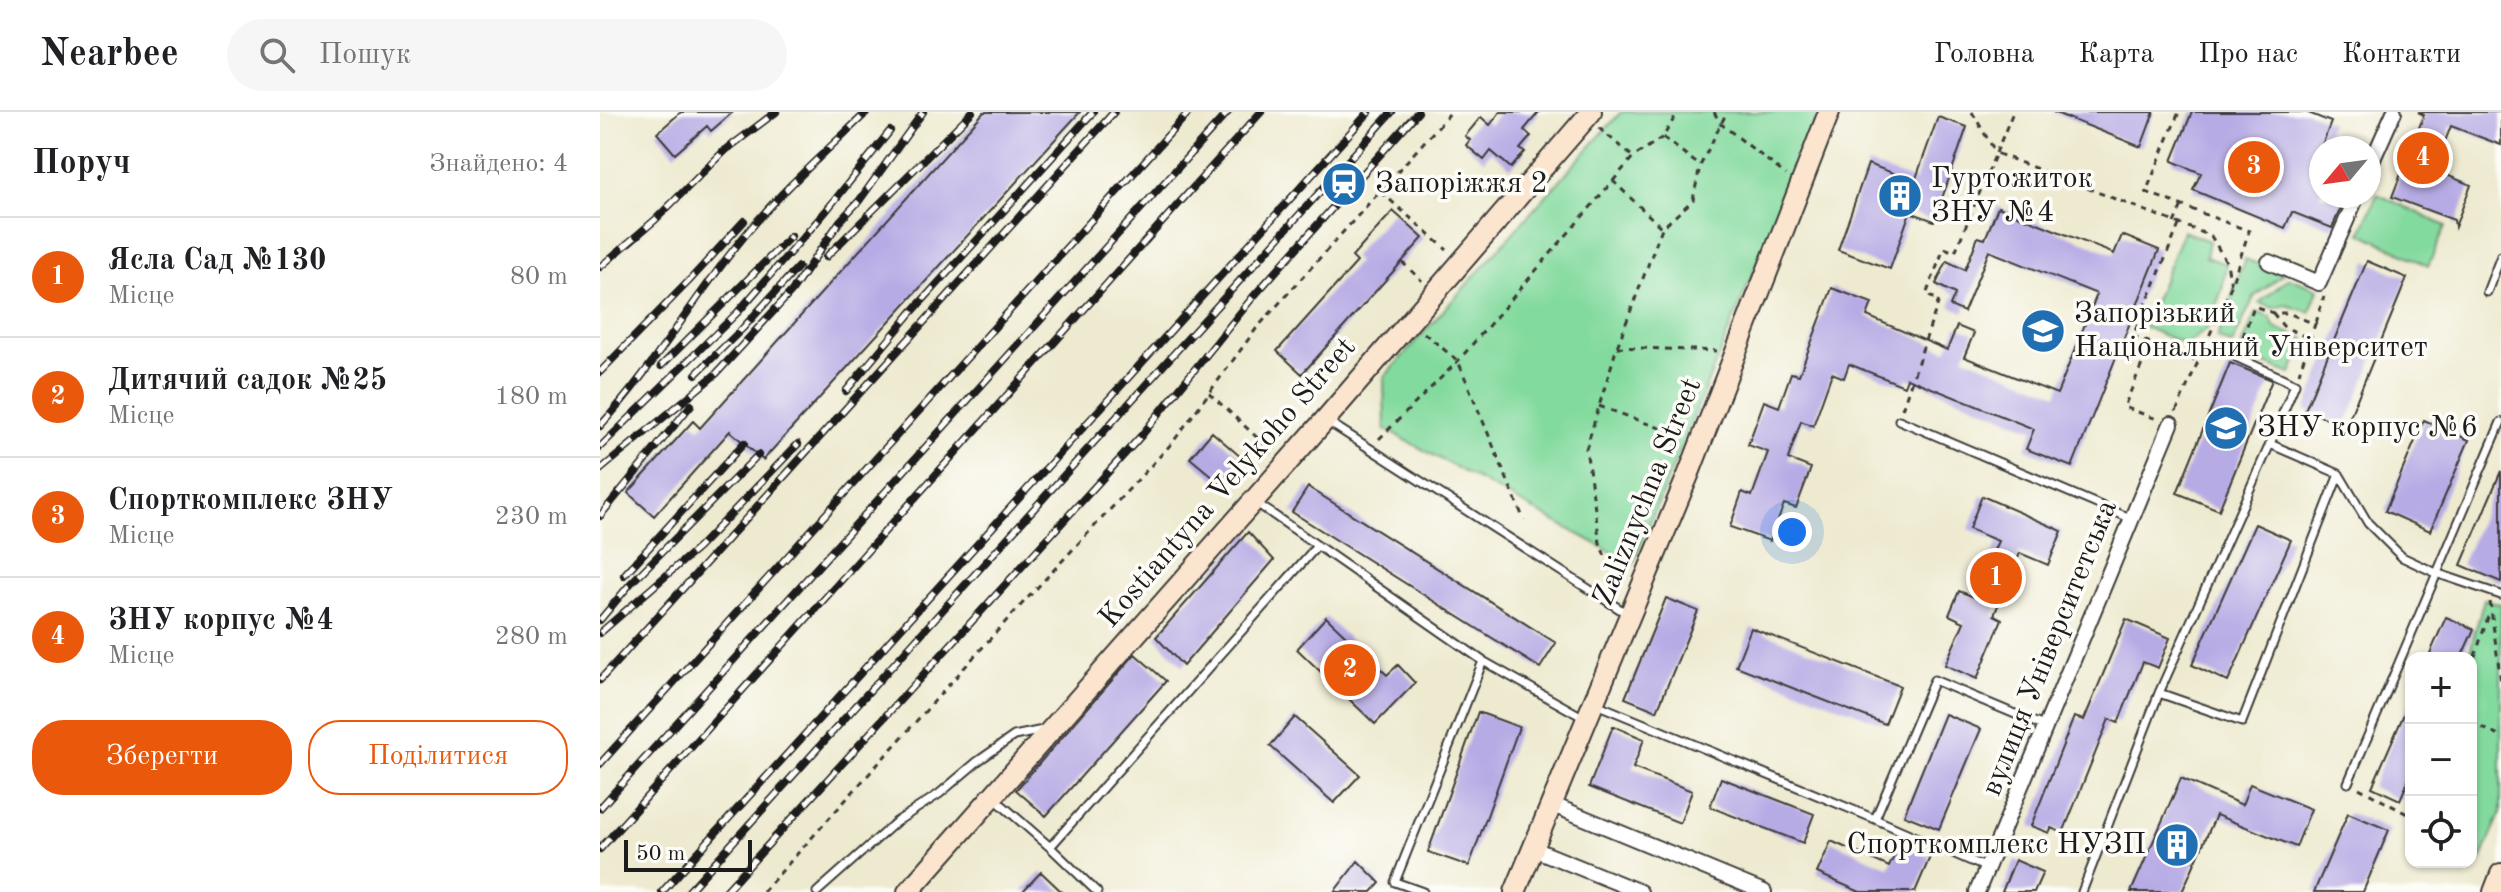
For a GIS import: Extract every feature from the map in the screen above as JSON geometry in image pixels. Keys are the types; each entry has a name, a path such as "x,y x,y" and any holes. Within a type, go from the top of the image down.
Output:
{"street":[{"name":"Kostiantyna Velykoho Street","path":"908,892 1325,420 1591,112"},
{"name":"Zaliznychna Street","path":"1515,892 1737,352 1829,112"},
{"path":"2381,141 2394,112"},
{"path":"2269,262 2319,283 2352,208"},
{"name":"вулиця Університетська","path":"1977,892 2171,424"},
{"path":"1553,805 1764,892"},
{"path":"1534,849 1640,892"},
{"path":"2494,892 2501,874"}],"lane":[{"path":"2487,292 2501,256"},
{"path":"2082,892 2159,693 2295,384 2236,357"},
{"path":"1325,420 1630,616"},
{"path":"1899,420 2132,519"},
{"path":"2348,783 2501,422"},
{"path":"2270,444 2339,474 2368,523 2402,557 2436,573 2501,595"},
{"path":"2159,693 2242,722 2339,474"},
{"path":"1253,500 1483,661 1591,712 1875,819 1987,868"},
{"path":"1050,847 1317,546"},
{"path":"1423,892 1395,882 1483,661"},
{"path":"1875,819 1934,680 2046,727"},
{"path":"817,892 896,822 939,794 1014,736 1053,728"},
{"path":"993,796 1097,892"}],"path":[{"path":"763,892 1008,619 1173,442 1256,329 1451,112"},
{"path":"1379,440 1458,361 1633,157 1663,137 1678,112"},
{"path":"1714,112 1720,123 1801,187"},
{"path":"1609,567 1600,543 1586,449 1617,347 1662,228 1693,200 1700,166 1727,112"},
{"path":"1972,112 1996,153 2211,236 2227,263 2231,286"},
{"path":"1899,420 1939,300 1926,295 1944,248 1955,252 2013,112"},
{"path":"2151,343 2124,407 2171,424 2231,286 2249,231 2146,192 2179,112"},
{"path":"1604,132 1633,157"},
{"path":"1663,137 1700,166"},
{"path":"1613,181 1662,228"},
{"path":"1380,192 1447,250"},
{"path":"2182,205 2133,336 2197,361"},
{"path":"1402,262 1421,280"},
{"path":"2205,345 2236,357 2254,306 2273,313 2288,313 2315,324 2295,384"},
{"path":"2273,313 2283,326 2310,339"},
{"path":"1424,333 1458,361 1524,520"},
{"path":"1617,347 1737,352"},
{"path":"1209,393 1263,443 1270,454"},
{"path":"1599,406 1700,443"},
{"path":"2489,591 2501,683"},
{"path":"2476,652 2491,608"},
{"path":"2475,724 2501,737"},
{"path":"2348,783 2405,813"}],"green space":[{"path":"1621,112 1819,112 1633,564 1385,429 1384,377"},
{"path":"2381,196 2446,226 2428,266 2361,233 2371,208 2381,208"},
{"path":"2183,231 2209,241 2206,257 2226,264 2222,290 2207,329 2186,345 2144,327"},
{"path":"2245,259 2283,274 2254,297 2232,345 2217,338"},
{"path":"2289,278 2318,289 2310,312 2286,305 2274,308 2259,303"},
{"path":"2256,312 2270,317 2275,328 2305,339 2291,374 2239,354"},
{"path":"2484,599 2501,604 2501,812 2481,860 2477,857 2477,652 2470,652"}],"building":[{"path":"681,112 733,112 711,131 707,126 675,154 657,133"},
{"path":"984,112 1080,112 763,460 730,431 654,516 628,493 693,421 700,428"},
{"path":"1500,112 1539,112 1524,130 1531,136 1520,149 1525,152 1511,168 1491,151 1484,160 1466,145 1470,140 1465,136 1481,117 1490,125"},
{"path":"2053,112 2154,112 2141,147"},
{"path":"2192,112 2306,112 2331,122 2326,136 2309,136 2309,208 2341,208 2332,228 2292,212 2285,228 2193,190 2201,173 2172,161"},
{"path":"2418,112 2501,112 2501,145 2451,126 2434,170 2471,185 2455,227 2454,220 2392,197 2424,115"},
{"name":"Гуртожиток ЗНУ №4","path":"1938,117 1967,127 1934,221 1910,212 1890,269 1838,250 1868,164 1915,181"},
{"path":"1998,207 2114,254 2122,235 2159,250 2072,467 2026,449 2034,429 1907,378 1904,386 1849,364 1844,378 1832,373 1813,426 1801,421 1788,459 1811,468 1796,508 1784,504 1770,541 1730,527 1742,492 1752,496 1768,452 1748,445 1764,401 1779,407 1791,373 1799,375 1832,288 1872,303 1867,316 1947,350 1957,326 1974,333 1964,357 2057,394 2097,294 1989,251 1964,312 1950,306 1955,294 1936,284 1947,261 1965,270 1978,237 1985,239"},
{"path":"1393,211 1423,238 1302,374 1277,351 1357,262 1352,257"},
{"path":"2367,261 2407,278 2346,426 2305,410"},
{"name":"ЗНУ корпус №6","path":"2230,363 2272,380 2219,510 2177,493"},
{"path":"2424,420 2469,440 2430,531 2385,511"},
{"path":"1212,432 1242,458 1220,483 1190,458"},
{"path":"2501,471 2501,582 2461,565"},
{"path":"1308,487 1556,643 1540,668 1292,512"},
{"path":"1982,496 2062,531 2048,565 2020,553 1994,615 2002,619 1977,679 1945,665 1964,622 1949,615 1959,591 1974,597 1998,541 1969,529"},
{"path":"2255,524 2291,540 2228,682 2192,665"},
{"path":"1248,532 1274,560 1183,666 1156,637"},
{"path":"1666,598 1698,611 1657,711 1625,698"},
{"path":"1326,617 1387,675 1398,665 1415,683 1375,724 1297,649"},
{"path":"2446,617 2474,629 2464,652 2431,652"},
{"path":"2126,619 2170,638 2158,668 2143,662 2118,723 2109,719 2063,833 2051,828 2049,833 2031,826 2074,717 2084,720"},
{"path":"1751,628 1900,686 1885,724 1736,666"},
{"path":"1135,654 1166,681 1046,816 1016,790"},
{"path":"1478,712 1519,727 1469,866 1428,852"},
{"path":"2405,712 2405,788 2400,800 2372,787"},
{"path":"1945,714 1981,729 1939,829 1904,815"},
{"path":"1295,717 1360,775 1334,803 1270,746"},
{"path":"1613,726 1644,739 1633,768 1692,791 1680,823 1589,787"},
{"path":"1721,778 1814,814 1803,843 1710,807"},
{"name":"Спорткомплекс НУЗП","path":"2181,778 2242,805 2250,784 2311,809 2296,847 2216,815 2182,892 2131,892"},
{"path":"2348,813 2389,830 2363,892 2314,892"},
{"path":"1831,841 1889,867 1900,843 1930,857 1915,892 1860,892 1817,873"},
{"path":"2015,860 2043,872 2034,892 2002,892"},
{"path":"1358,861 1380,883 1372,892 1334,892"},
{"path":"1041,872 1062,892 1022,892"}],"railway":[{"path":"600,267 655,220 723,152 776,112"},
{"path":"600,426 638,381 756,222 867,112"},
{"path":"600,470 716,374 792,291 840,221 859,201 923,112"},
{"path":"826,257 972,112"},
{"path":"846,391 912,312 1093,112"},
{"path":"600,680 1114,112"},
{"path":"600,764 1189,112"},
{"path":"600,808 1228,112"},
{"path":"600,849 1261,112"},
{"path":"662,892 1369,112"},
{"path":"688,892 1392,112"},
{"path":"725,892 1141,436 1253,297 1418,112"},
{"path":"600,447 738,312 826,211 890,131"},
{"path":"600,372 744,221"},
{"path":"661,366 791,236"},
{"path":"696,374 798,267"},
{"path":"600,516 691,405"},
{"path":"624,575 744,443"},
{"path":"600,633 698,548 798,444"},
{"path":"600,620 631,583 758,455"}],"place":[{"name":"ЗНУ корпус №4","path":"2423,158"},
{"name":"Спорткомплекс ЗНУ","path":"2254,167"},
{"name":"Запоріжжя 2","path":"1344,184"},
{"name":"Гуртожиток ЗНУ №4","path":"1900,196"},
{"name":"Запорізький Національний Університет","path":"2043,331"},
{"name":"ЗНУ корпус №6","path":"2226,428"},
{"name":"Ясла Сад №130","path":"1996,578"},
{"name":"Дитячий садок №25","path":"1350,670"},
{"name":"Спорткомплекс НУЗП","path":"2177,845"}]}
